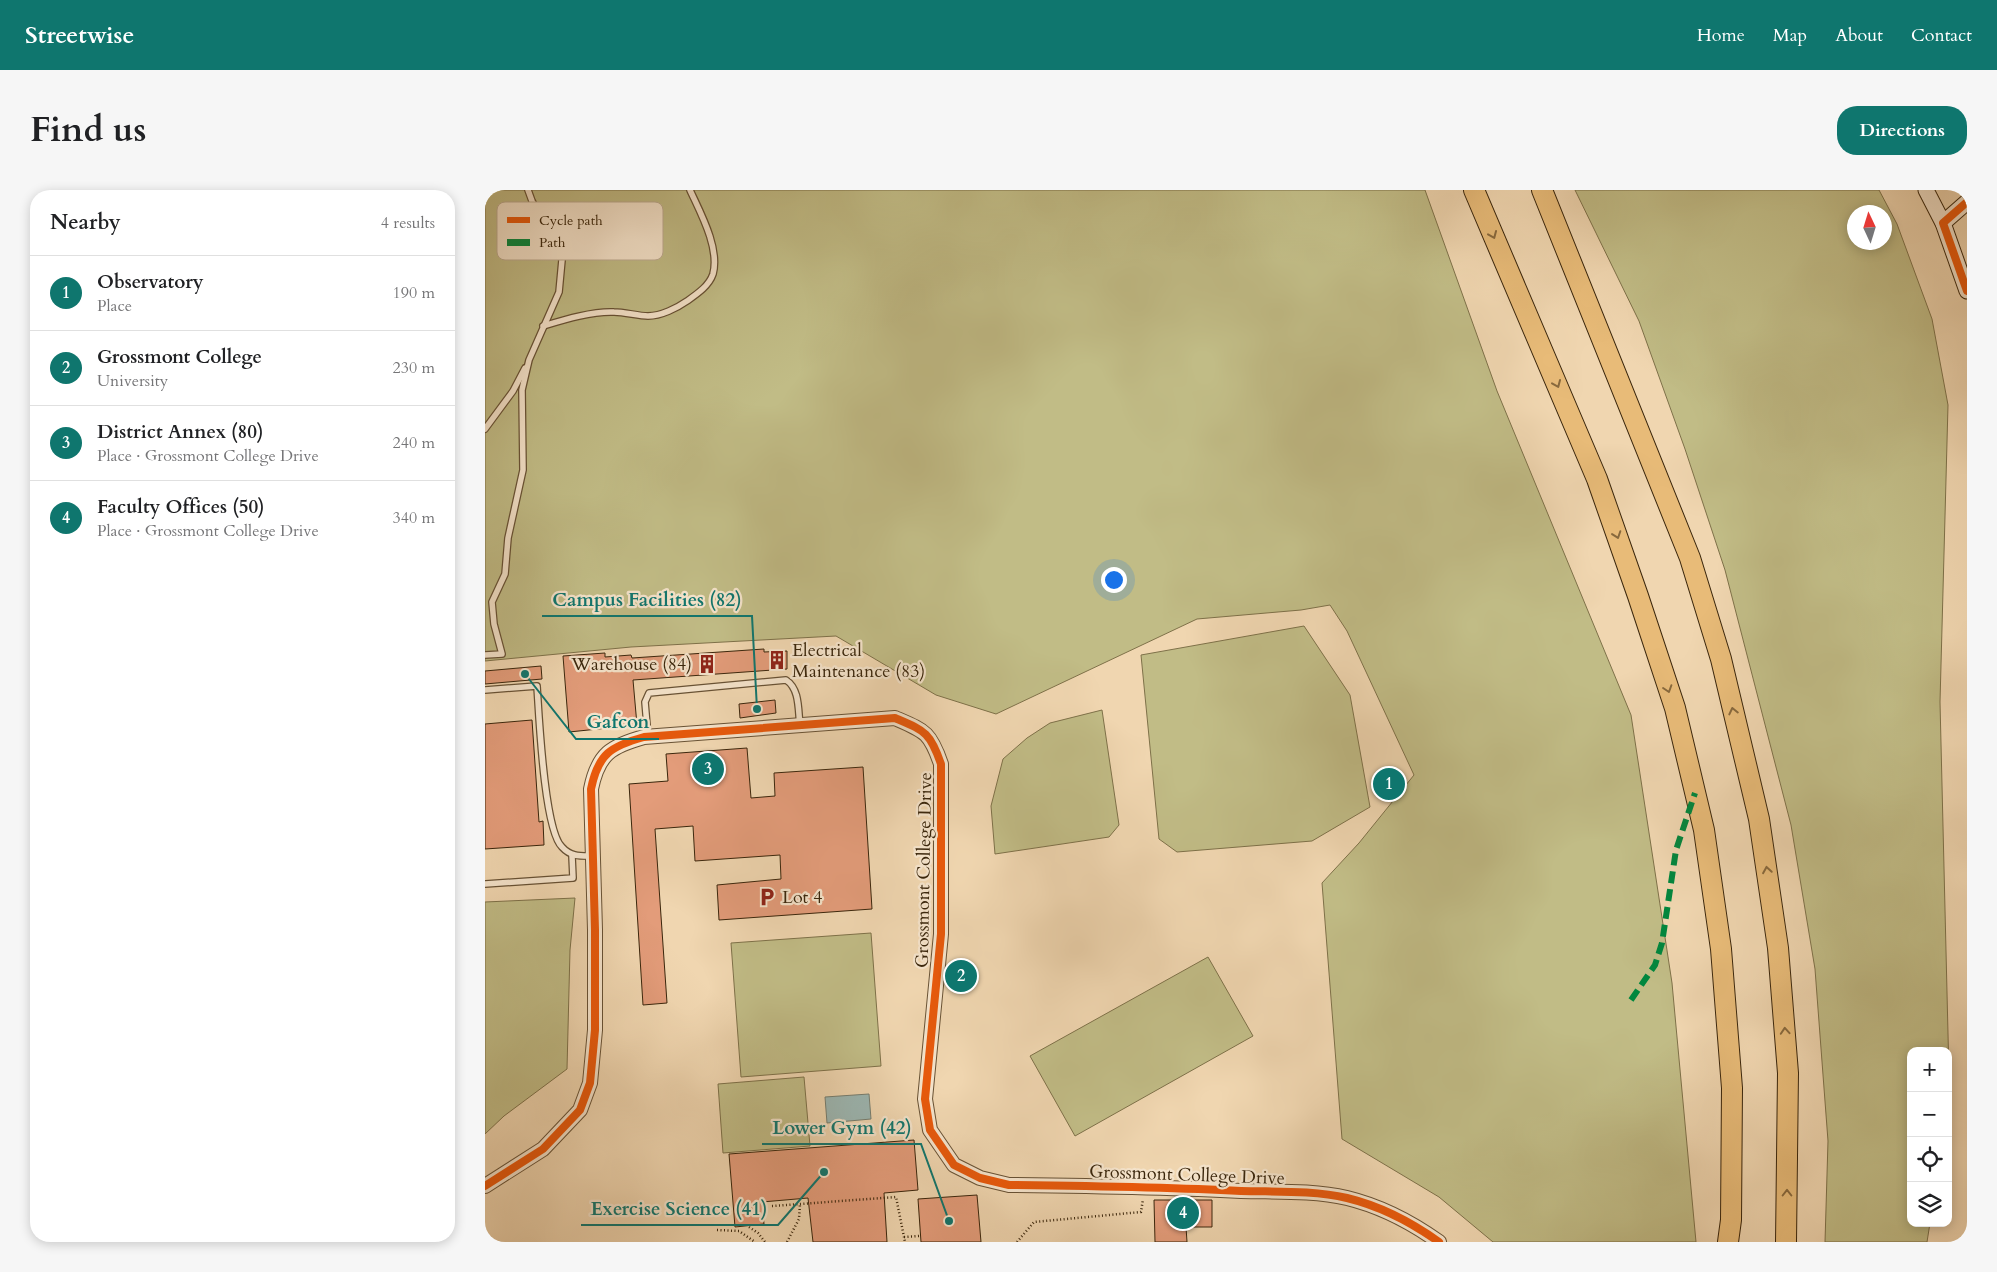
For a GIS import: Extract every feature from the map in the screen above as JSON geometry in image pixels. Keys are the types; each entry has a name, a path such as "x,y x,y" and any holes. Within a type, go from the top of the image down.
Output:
{"highway":[{"path":"1474,190 1597,479 1675,708 1704,830 1721,949 1732,1088 1731,1220 1729,1242"},
{"path":"1542,190 1691,558 1721,659 1759,820 1779,948 1788,1073 1787,1242"}],"main road":[{"path":"1926,190 1943,223 1967,291"},
{"path":"1943,223 1967,202"}],"street":[{"name":"Grossmont College Drive","path":"485,1186 543,1150 580,1110 590,1084 595,1030 595,930 591,789 594,773 603,756 628,742 648,737 895,718 924,730 935,746 941,764 941,934 925,1100 930,1130 954,1165 980,1178 1009,1184 1311,1194 1345,1198 1377,1207 1418,1227 1439,1242"}],"lane":[{"path":"528,190 533,202"},
{"path":"543,326 563,320 611,311 648,316 683,304 701,292 713,274 714,252 700,210 690,190"},
{"path":"485,429 513,391 530,356 559,292 562,260"},
{"path":"485,655 502,654 494,624 492,602 505,574 508,538 523,470 522,390 530,356"},
{"path":"648,737 645,702 649,693 786,680 793,685 795,691 800,726"},
{"path":"485,690 537,686 546,794 553,831 560,846 572,856 593,856"},
{"path":"485,884 573,878 572,856"}],"path":[{"path":"1017,1242 1034,1222 1141,1212 1145,1188"},
{"path":"772,1206 895,1197 905,1242"},
{"path":"787,1242 799,1219 800,1204"},
{"path":"749,1226 765,1242"},
{"path":"717,1230 739,1231 755,1242"},
{"path":"904,1237 919,1236"}],"shaded area":[{"path":"485,190 1425,190 1497,391 1631,715 1672,983 1696,1242 1493,1242 1439,1197 1342,1139 1322,883 1359,843 1414,775 1347,631 1330,605 1301,610 1197,619 996,714 936,695 836,636 631,647 485,661"},
{"path":"1575,190 1879,190 1887,205 1847,205 1847,250 1892,250 1892,215 1932,319 1948,405 1940,702 1948,1047 1907,1047 1907,1227 1929,1227 1927,1242 1825,1242 1828,1141 1815,969 1791,825 1725,570 1685,449 1639,321"},
{"path":"1304,626 1350,695 1370,807 1312,841 1177,852 1159,839 1141,655"},
{"path":"1102,710 1119,825 1109,837 995,854 991,806 1003,759 1027,738 1050,723"},
{"path":"575,898 570,950 567,1069 504,1116 485,1134 485,902"},
{"path":"871,933 881,1066 741,1077 731,943"},
{"path":"1208,957 1253,1036 1075,1136 1030,1056"},
{"path":"804,1077 810,1146 723,1153 718,1084"}],"water":[{"path":"869,1094 871,1119 827,1123 825,1097"}],"building":[{"path":"764,649 764,652 787,651 787,669 633,680 637,725 569,732 563,656 605,653 605,657 631,655 632,658"},
{"path":"541,666 542,679 485,684 485,671"},
{"path":"775,700 776,713 740,718 739,704"},
{"path":"532,720 539,822 543,821 544,845 485,849 485,724"},
{"path":"747,748 751,798 775,796 774,773 863,767 872,909 719,920 717,885 781,879 780,855 695,861 693,826 655,829 667,1003 643,1005 629,784 668,781 666,754"},
{"path":"1389,771 1400,779 1390,791 1379,782"},
{"path":"914,1140 918,1190 884,1193 887,1242 813,1242 808,1198 762,1202 764,1224 735,1227 729,1154"},
{"path":"977,1195 981,1242 921,1242 918,1199"},
{"path":"1154,1200 1212,1200 1212,1227 1186,1227 1187,1242 1155,1242"}],"marked path":[{"path":"1631,1000 1655,965 1662,943 1676,850 1695,793"}],"cycle path":[{"path":"1967,202 1943,223 1967,291"},
{"path":"485,1186 543,1149 580,1110 590,1083 595,1030 595,930 591,789 598,767 608,753 623,744 644,737 895,718 925,734 930,739 941,764 941,934 925,1099 930,1130 954,1165 980,1178 1009,1185 1294,1192 1334,1195 1359,1201 1383,1210 1406,1221 1439,1242"}],"place":[{"name":"Electrical Maintenance (83)","path":"777,660"},
{"name":"Warehouse (84)","path":"707,664"},
{"name":"Gafcon","path":"525,674"},
{"name":"Campus Facilities (82)","path":"757,709"},
{"name":"District Annex (80)","path":"708,769"},
{"name":"Observatory","path":"1389,784"},
{"name":"Lot 4","path":"767,897"},
{"name":"Grossmont College","path":"961,976"},
{"name":"Exercise Science (41)","path":"824,1172"},
{"name":"Faculty Offices (50)","path":"1183,1213"},
{"name":"Lower Gym (42)","path":"949,1221"}]}
